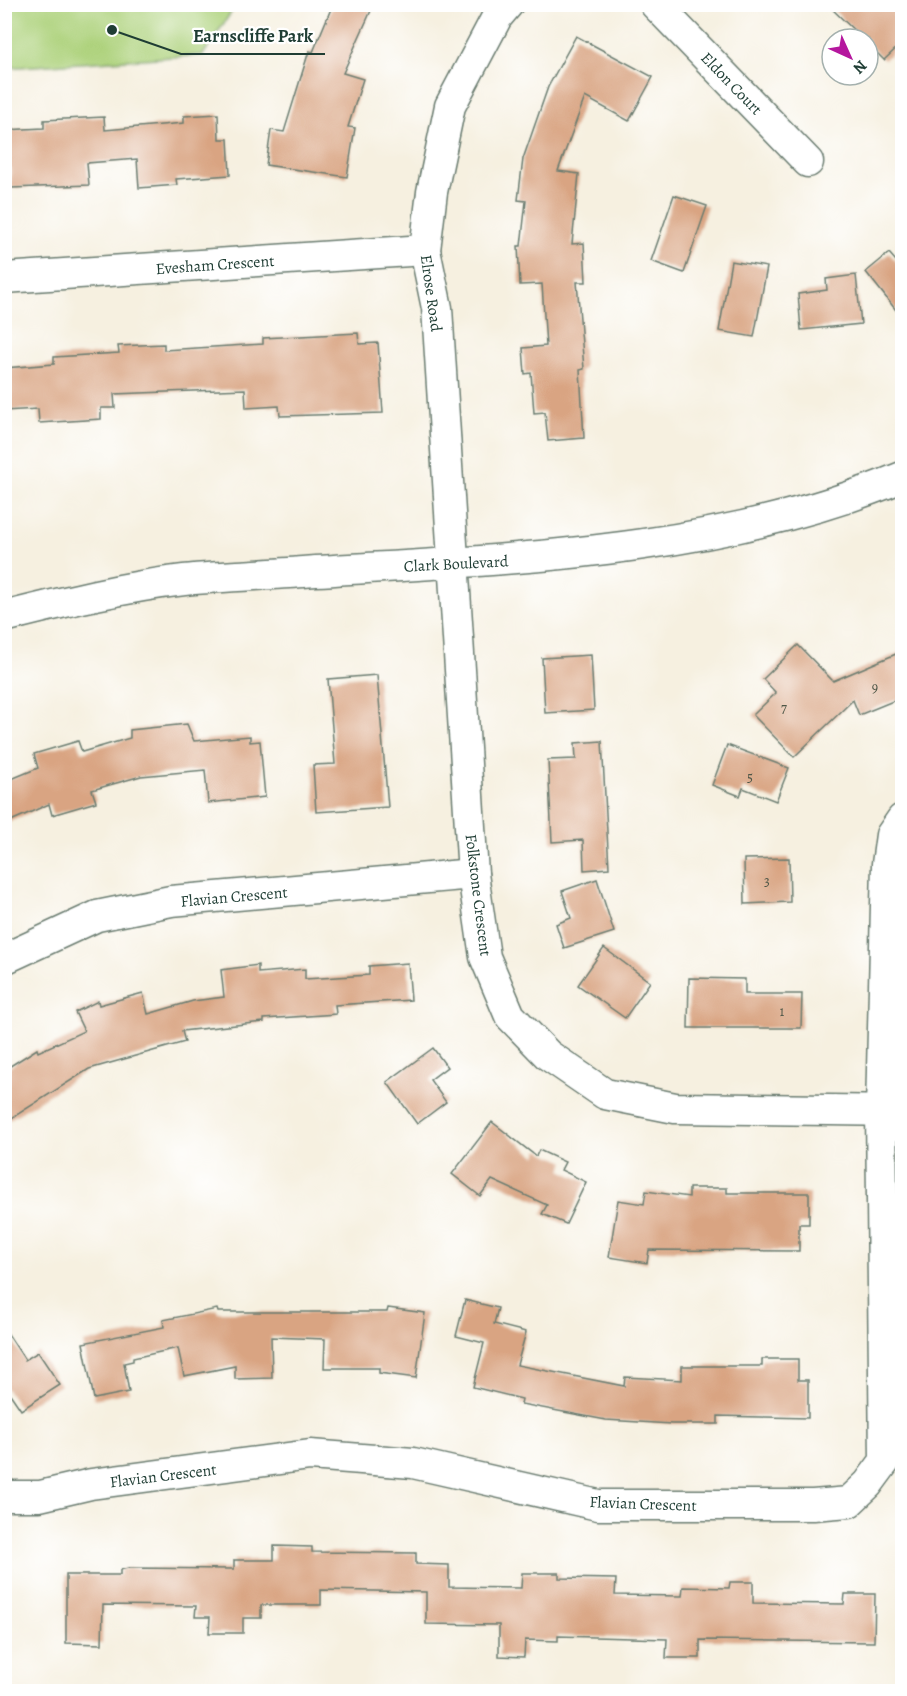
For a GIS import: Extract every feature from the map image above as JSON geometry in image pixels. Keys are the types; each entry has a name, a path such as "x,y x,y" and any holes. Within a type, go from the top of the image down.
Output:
{"street":[{"name":"Elrose Road","path":"453,563 437,308 425,250 432,192 450,106 496,17 508,4"},
{"name":"Eldon Court","path":"655,4 808,162"},
{"name":"Evesham Crescent","path":"4,278 425,250"},
{"name":"Clark Boulevard","path":"4,617 117,590 184,580 515,559 698,537 851,498 903,477"},
{"name":"Folkstone Crescent","path":"453,563 473,874 485,957 510,1016 548,1055 605,1094 675,1108 892,1111"},
{"name":"Flavian Crescent","path":"4,1493 8,1496 40,1496 91,1484 310,1455 413,1463 598,1505 813,1505 849,1502 868,1484 885,1461 892,1111 888,864 891,835 903,819"},
{"name":"Flavian Crescent","path":"4,959 97,916 171,901 473,874"}],"green space":[{"path":"5,4 236,5 203,55 5,68"}],"building":[{"path":"333,4 374,4 343,73 363,79 348,127 355,128 347,177 266,165 271,130 284,132 309,51 313,52"},
{"path":"827,4 903,4 903,42 884,60 880,56 880,27 851,27"},
{"path":"576,36 653,77 629,121 585,97 558,171 579,174 572,244 584,243 586,282 577,282 584,369 580,370 584,438 548,441 545,412 534,413 531,373 525,374 523,348 546,346 542,284 520,285 518,246 521,246 526,201 518,200 523,159 548,87"},
{"path":"218,114 219,139 228,139 230,175 176,179 177,185 139,188 137,159 87,163 89,185 11,188 10,167 4,167 4,130 44,128 44,120 104,117 105,130 184,123 184,116"},
{"path":"674,195 707,206 684,273 651,261"},
{"path":"889,253 903,269 903,319 866,272"},
{"path":"731,261 767,267 754,337 719,331"},
{"path":"856,275 861,324 801,330 798,294 827,290 826,279"},
{"path":"358,333 359,344 378,343 383,413 280,416 279,406 246,408 245,389 114,394 115,408 101,408 101,419 39,423 38,409 4,411 4,368 54,364 54,357 119,353 118,346 164,344 164,350 263,344 263,338"},
{"path":"798,645 833,681 903,651 903,697 859,715 853,700 794,757 753,715 776,693 763,679"},
{"path":"591,655 594,710 545,713 542,658"},
{"path":"377,675 388,807 316,812 313,765 335,764 328,679"},
{"path":"187,724 194,741 250,736 250,742 260,741 265,797 208,803 205,770 141,776 92,790 96,802 52,815 49,804 4,824 4,782 38,768 34,754 78,741 82,752 130,738 130,730"},
{"path":"602,741 609,868 584,870 583,840 552,842 548,760 576,759 575,743"},
{"path":"727,745 789,768 776,801 743,788 740,796 712,785"},
{"path":"789,858 790,902 745,904 744,859"},
{"path":"597,879 614,932 564,948 556,924 571,918 562,891"},
{"path":"604,948 650,982 625,1018 578,985"},
{"path":"408,963 411,1000 335,1005 336,1014 264,1019 264,1022 182,1031 185,1042 89,1069 4,1123 4,1070 37,1049 38,1052 84,1031 75,1012 98,1001 99,1005 143,993 148,1014 193,1001 224,997 221,970 258,965 258,973 305,969 305,979 369,975 369,966"},
{"path":"689,978 745,979 745,994 802,994 801,1028 688,1028"},
{"path":"433,1048 447,1067 430,1080 446,1102 417,1124 387,1082"},
{"path":"492,1122 536,1156 539,1150 565,1162 561,1170 586,1182 566,1224 542,1214 547,1205 492,1180 480,1196 452,1174"},
{"path":"689,1188 727,1188 727,1193 809,1193 809,1224 799,1224 799,1251 649,1250 647,1263 609,1257 618,1200 644,1204 646,1191 689,1197"},
{"path":"465,1300 498,1308 494,1324 526,1332 517,1365 624,1386 625,1377 682,1380 682,1366 762,1366 762,1359 798,1359 798,1380 808,1380 808,1418 718,1416 718,1424 672,1424 606,1420 521,1404 522,1399 473,1387 484,1343 456,1336"},
{"path":"388,1308 425,1313 416,1378 379,1373 379,1368 324,1368 325,1339 271,1337 272,1378 235,1379 235,1366 184,1376 178,1348 133,1358 133,1361 124,1363 129,1392 94,1399 83,1343 164,1327 163,1320 217,1309 218,1312 387,1312"},
{"path":"4,1328 25,1360 38,1352 60,1385 21,1410 4,1385"},
{"path":"274,1546 312,1547 312,1552 416,1553 416,1564 449,1565 449,1587 521,1588 522,1573 559,1573 559,1578 616,1579 615,1595 682,1596 683,1587 729,1588 730,1582 753,1582 753,1603 844,1604 845,1594 875,1594 874,1642 700,1640 700,1658 666,1658 667,1639 558,1636 558,1641 525,1640 524,1657 499,1656 499,1625 426,1624 426,1592 321,1590 321,1605 261,1605 261,1618 243,1618 243,1633 209,1633 210,1617 195,1617 196,1606 103,1605 102,1644 66,1643 66,1575 120,1575 120,1570 128,1568 234,1569 234,1560 274,1560"}],"place":[{"name":"Earnscliffe Park","path":"112,30"}]}
